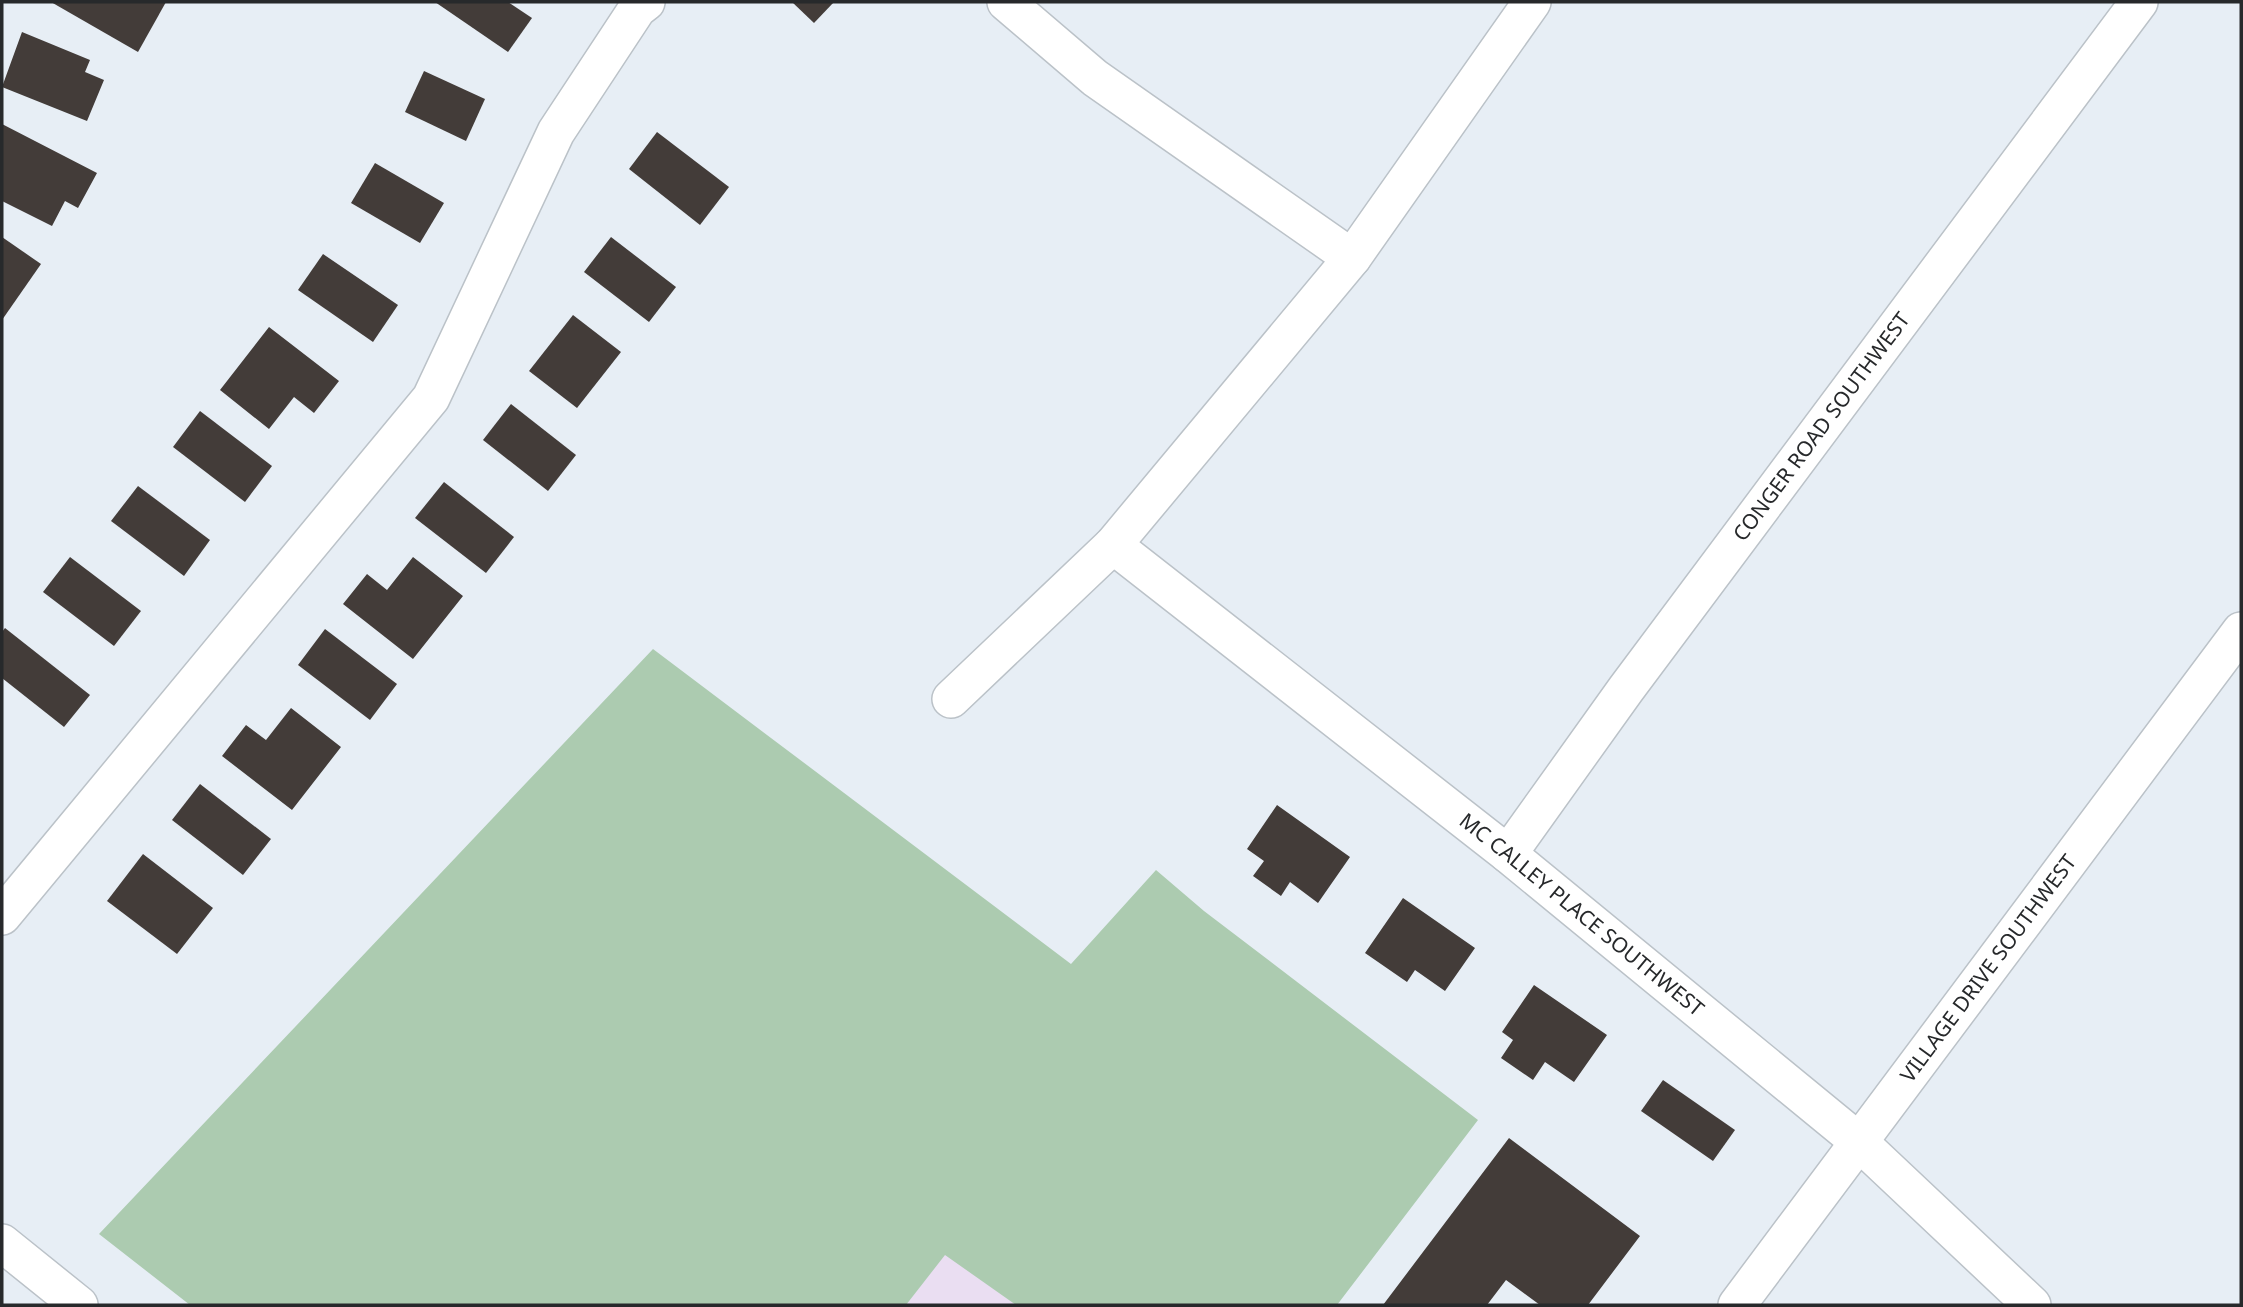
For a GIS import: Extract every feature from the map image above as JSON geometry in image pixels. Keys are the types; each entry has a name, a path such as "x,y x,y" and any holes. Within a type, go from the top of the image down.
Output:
{"street":[{"path":"2,916 431,398 556,132 637,9 646,2"},
{"path":"1006,2 1095,78 1352,258"},
{"path":"951,699 1113,545 1352,258 1532,2"},
{"name":"CONGER ROAD SOUTHWEST","path":"1508,855 1626,688 2139,2"},
{"name":"MC CALLEY PLACE SOUTHWEST","path":"1113,545 1508,855 1858,1141 2032,1305"},
{"name":"VILLAGE DRIVE SOUTHWEST","path":"1737,1305 2241,631"},
{"path":"2,1243 79,1305"}],"shaded area":[{"path":"945,1254 1016,1305 906,1305"}],"green space":[{"path":"653,649 1071,964 1156,870 1204,911 1478,1120 1337,1305 1016,1305 945,1255 906,1305 190,1305 99,1234"}],"building":[{"path":"51,2 166,2 138,52"},
{"path":"435,2 508,2 532,18 508,52"},
{"path":"792,2 834,2 814,23"},
{"path":"22,32 90,60 85,72 104,80 87,121 2,87"},
{"path":"424,71 485,99 466,141 405,112"},
{"path":"2,124 97,173 78,208 65,201 52,226 2,201"},
{"path":"657,132 729,187 700,225 629,169"},
{"path":"375,163 444,203 420,243 351,203"},
{"path":"2,237 41,264 2,320"},
{"path":"611,237 676,287 649,322 584,272"},
{"path":"323,254 398,305 373,342 298,290"},
{"path":"573,315 621,352 577,408 529,371"},
{"path":"269,327 339,381 314,413 294,397 269,429 220,390"},
{"path":"511,404 576,455 548,491 483,440"},
{"path":"200,411 272,466 245,502 173,447"},
{"path":"444,482 514,537 486,573 415,518"},
{"path":"138,486 210,540 184,576 111,521"},
{"path":"70,557 141,611 114,646 43,592"},
{"path":"413,557 463,596 413,659 343,604 367,574 387,590"},
{"path":"5,628 90,695 64,727 2,678 2,632"},
{"path":"325,629 397,684 370,720 298,665"},
{"path":"291,708 341,747 292,810 222,756 246,725 266,740"},
{"path":"200,784 271,839 243,875 172,820"},
{"path":"1277,805 1350,857 1318,903 1290,882 1281,896 1253,876 1264,861 1247,849"},
{"path":"143,854 213,908 177,954 107,901"},
{"path":"1403,898 1475,948 1445,991 1415,970 1407,982 1365,953"},
{"path":"1534,985 1607,1035 1574,1082 1545,1062 1533,1080 1501,1058 1513,1040 1502,1032"},
{"path":"1663,1080 1735,1130 1713,1161 1641,1111"},
{"path":"1509,1138 1640,1236 1588,1305 1540,1305 1506,1280 1487,1305 1383,1305"}]}
